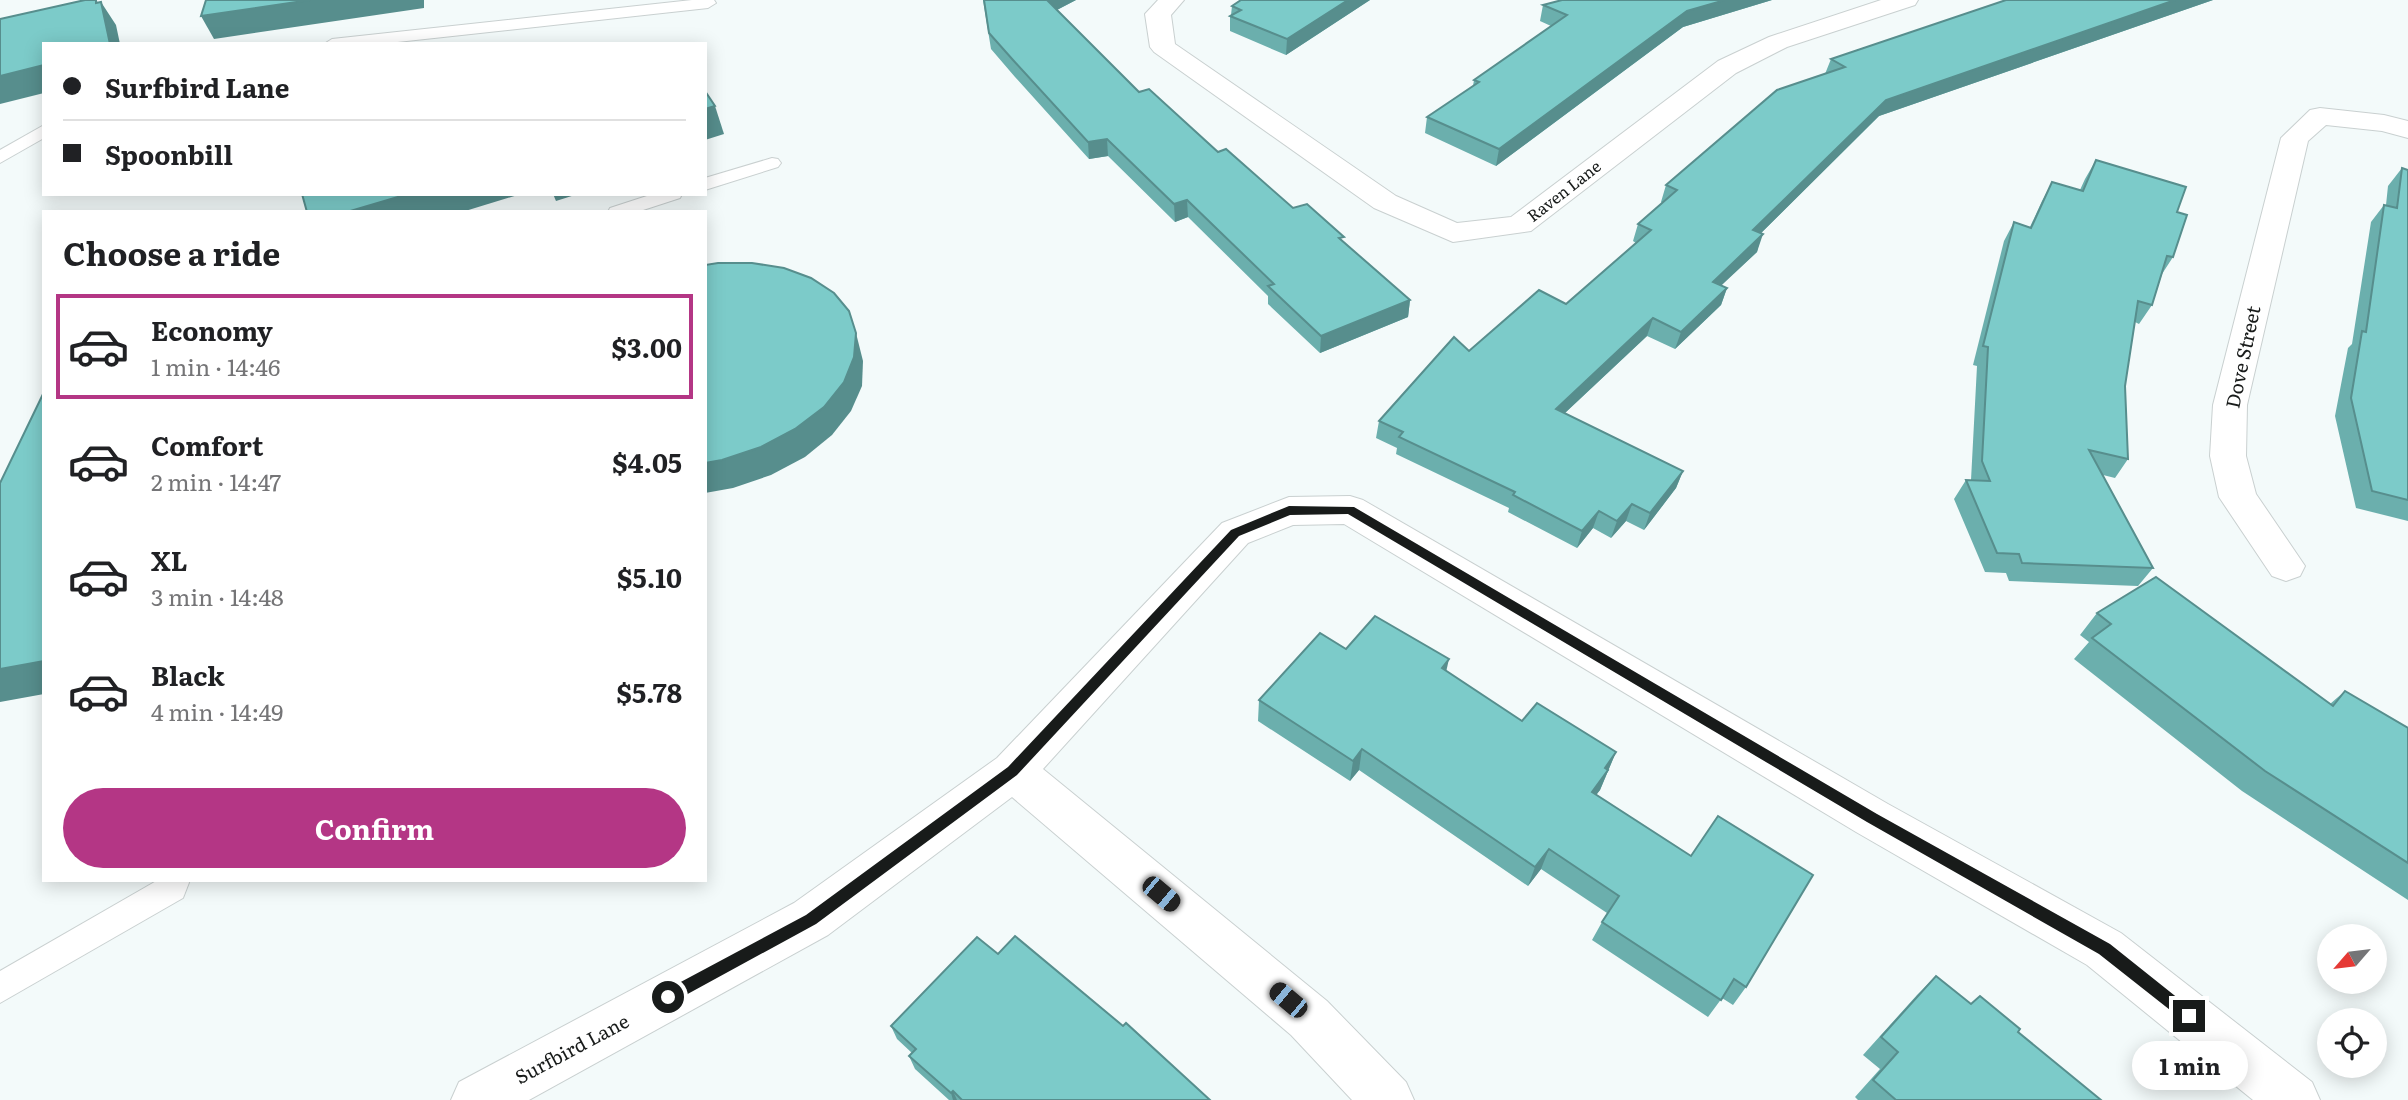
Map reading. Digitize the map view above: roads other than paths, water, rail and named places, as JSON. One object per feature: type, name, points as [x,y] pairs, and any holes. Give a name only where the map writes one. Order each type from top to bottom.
[{"type":"street","name":"Raven Lane","points":[[1172,0],[1158,14],[1163,47],[1385,202],[1453,233],[1520,225],[1727,67],[1778,42],[1906,0]]},
{"type":"street","name":"Dove Street","points":[[2286,566],[2238,497],[2228,456],[2230,405],[2295,138],[2320,116],[2384,123],[2408,130]]},
{"type":"street","name":"Surfbird Lane","points":[[477,1100],[811,919],[1013,771],[1235,533],[1289,510],[1350,510],[1872,818],[2105,949],[2294,1100]]},
{"type":"street","points":[[1013,771],[1309,1018],[1388,1100]]},
{"type":"lane","points":[[350,42],[708,3]]},
{"type":"lane","points":[[0,158],[42,131]]},
{"type":"lane","points":[[707,183],[772,163]]},
{"type":"lane","points":[[623,210],[667,196]]},
{"type":"lane","points":[[0,988],[172,888],[174,882]]}]
